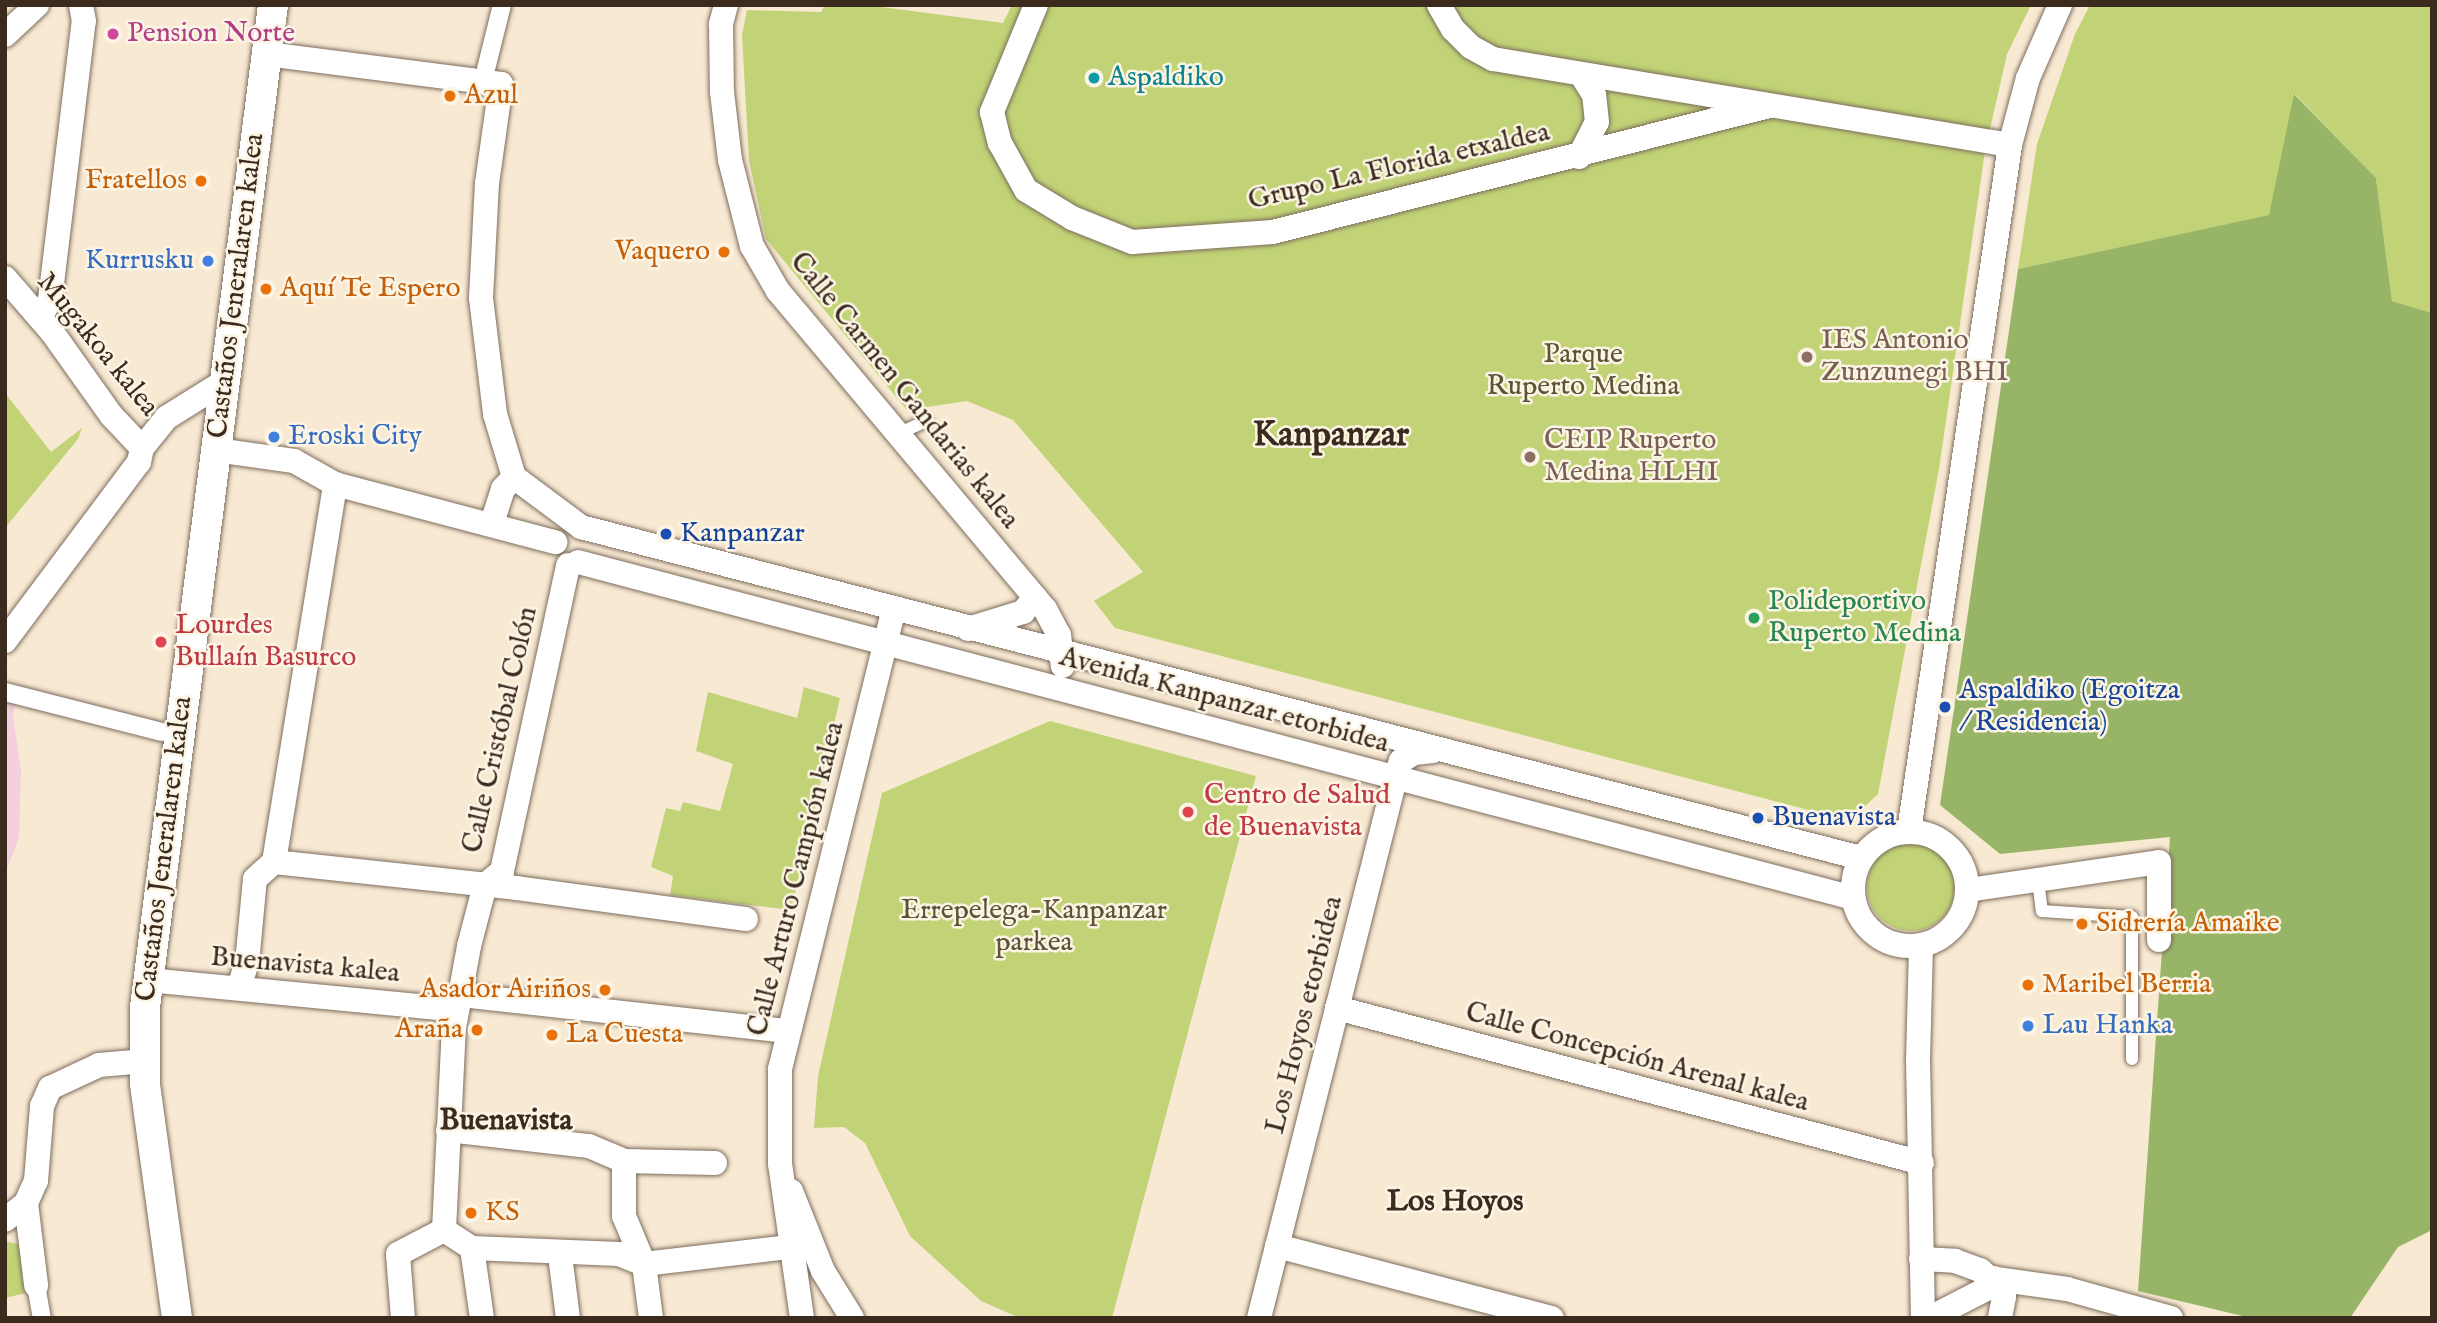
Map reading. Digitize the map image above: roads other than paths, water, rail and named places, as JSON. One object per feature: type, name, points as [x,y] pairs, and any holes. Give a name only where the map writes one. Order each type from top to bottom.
[{"type":"street","points":[[5,35],[37,5]]},
{"type":"street","points":[[40,318],[50,300],[84,21],[81,5]]},
{"type":"street","name":"Castaños Jeneralaren kalea","points":[[177,1318],[145,1061],[148,980],[273,5]]},
{"type":"street","points":[[502,5],[493,77],[481,298],[495,414],[514,477],[577,545]]},
{"type":"street","name":"Calle Carmen Gandarias kalea","points":[[726,5],[721,24],[722,78],[730,160],[752,246],[778,291],[1035,597],[1059,635],[1061,653]]},
{"type":"street","name":"Grupo La Florida etxaldea","points":[[1036,5],[992,113],[1000,143],[1026,190],[1072,218],[1132,242],[1273,232],[1579,157],[1769,106]]},
{"type":"street","name":"Grupo La Florida etxaldea","points":[[1439,5],[1471,47],[1493,60],[2010,145]]},
{"type":"street","points":[[1909,831],[2010,145],[2028,78],[2060,5]]},
{"type":"street","points":[[267,54],[493,77]]},
{"type":"street","name":"Grupo La Florida etxaldea","points":[[1579,157],[1597,122],[1594,95],[1582,76]]},
{"type":"street","name":"Mugakoa kalea","points":[[5,278],[40,318],[111,415],[142,448]]},
{"type":"street","points":[[5,641],[139,462],[142,448],[166,418],[225,382]]},
{"type":"street","points":[[216,450],[294,461],[335,484],[492,523],[555,542],[565,533],[577,545]]},
{"type":"street","points":[[492,523],[503,489],[514,477]]},
{"type":"street","points":[[239,987],[247,963],[255,879],[274,862],[335,484]]},
{"type":"street","name":"Avenida Kanpanzar etorbidea","points":[[577,545],[615,539],[1434,751],[1861,858]]},
{"type":"street","name":"Avenida Kanpanzar etorbidea","points":[[577,545],[886,646],[1035,681],[1395,779],[1853,898]]},
{"type":"street","name":"Calle Cristóbal Colón","points":[[482,893],[502,871],[577,545]]},
{"type":"street","points":[[966,629],[1023,612],[1035,597]]},
{"type":"street","name":"Calle Arturo Campión kalea","points":[[802,1318],[788,1247],[780,1164],[780,1069],[893,611]]},
{"type":"street","points":[[1035,681],[1062,681],[1061,653]]},
{"type":"street","points":[[5,692],[162,732]]},
{"type":"street","name":"Los Hoyos etorbidea","points":[[1259,1318],[1395,779],[1401,761],[1414,752],[1434,751]]},
{"type":"street","points":[[1909,831],[1927,834],[1950,848],[1965,872],[1968,890],[1966,906],[1949,932],[1921,946],[1903,946],[1870,930],[1853,898],[1861,858],[1891,834],[1909,831]]},
{"type":"street","points":[[274,862],[482,893],[746,919]]},
{"type":"street","points":[[1968,890],[2159,862],[2159,940]]},
{"type":"street","points":[[443,1230],[458,1003],[482,893]]},
{"type":"street","points":[[1921,946],[1918,1059],[1923,1318]]},
{"type":"street","name":"Buenavista kalea","points":[[148,980],[788,1031]]},
{"type":"street","name":"Calle Concepción Arenal kalea","points":[[1337,1008],[1903,1162],[1922,1163]]},
{"type":"street","points":[[5,1220],[26,1203],[36,1181],[42,1106],[50,1088],[99,1065],[145,1061]]},
{"type":"street","points":[[448,1129],[589,1146],[624,1161],[715,1164]]},
{"type":"street","points":[[624,1161],[625,1216],[644,1264],[651,1318]]},
{"type":"street","name":"Calle Arturo Campión kalea","points":[[780,1164],[823,1271],[849,1318]]},
{"type":"street","points":[[26,1203],[42,1318]]},
{"type":"street","points":[[443,1230],[472,1248],[560,1255],[618,1254],[644,1264],[788,1247]]},
{"type":"street","points":[[404,1318],[398,1254],[443,1230]]},
{"type":"street","points":[[1277,1246],[1552,1318]]},
{"type":"street","points":[[472,1248],[482,1318]]},
{"type":"street","points":[[560,1255],[569,1318]]},
{"type":"street","points":[[1921,1259],[1955,1261],[1991,1278],[2067,1289],[2171,1318]]},
{"type":"street","points":[[1930,1318],[1981,1294],[1990,1287],[1991,1278]]},
{"type":"street","points":[[1991,1278],[2004,1297],[2000,1318]]},
{"type":"street","points":[[831,1318],[849,1318]]},
{"type":"lane","points":[[898,434],[926,421]]},
{"type":"lane","points":[[2038,880],[2042,911],[2132,917],[2132,1059]]},
{"type":"place","name":"Pension Norte","points":[[113,34]]},
{"type":"place","name":"Aspaldiko","points":[[1094,78]]},
{"type":"place","name":"Azul","points":[[450,96]]},
{"type":"place","name":"Fratellos","points":[[201,181]]},
{"type":"place","name":"Vaquero","points":[[724,252]]},
{"type":"place","name":"Kurrusku","points":[[208,261]]},
{"type":"place","name":"Aquí Te Espero","points":[[266,289]]},
{"type":"place","name":"IES Antonio Zunzunegi BHI","points":[[1807,357]]},
{"type":"place","name":"Eroski City","points":[[274,437]]},
{"type":"place","name":"CEIP Ruperto Medina HLHI","points":[[1530,457]]},
{"type":"place","name":"Kanpanzar","points":[[666,534]]},
{"type":"place","name":"Polideportivo Ruperto Medina","points":[[1754,618]]},
{"type":"place","name":"Lourdes Bullaín Basurco","points":[[161,642]]},
{"type":"place","name":"Aspaldiko (Egoitza / Residencia)","points":[[1945,707]]},
{"type":"place","name":"Centro de Salud de Buenavista","points":[[1188,812]]},
{"type":"place","name":"Buenavista","points":[[1758,818]]},
{"type":"place","name":"Sidrería Amaike","points":[[2082,924]]},
{"type":"place","name":"Maribel Berria","points":[[2028,985]]},
{"type":"place","name":"Asador Airiños","points":[[605,990]]},
{"type":"place","name":"Lau Hanka","points":[[2028,1026]]},
{"type":"place","name":"Araña","points":[[477,1030]]},
{"type":"place","name":"La Cuesta","points":[[552,1035]]},
{"type":"place","name":"KS","points":[[471,1213]]},
{"type":"district","name":"Kanpanzar","points":[[1331,436]]},
{"type":"district","name":"Buenavista","points":[[506,1121]]},
{"type":"district","name":"Los Hoyos","points":[[1455,1202]]},
{"type":"park label","name":"Parque Ruperto Medina","points":[[1583,371]]},
{"type":"park label","name":"Errepelega-Kanpanzar parkea","points":[[1034,927]]}]
